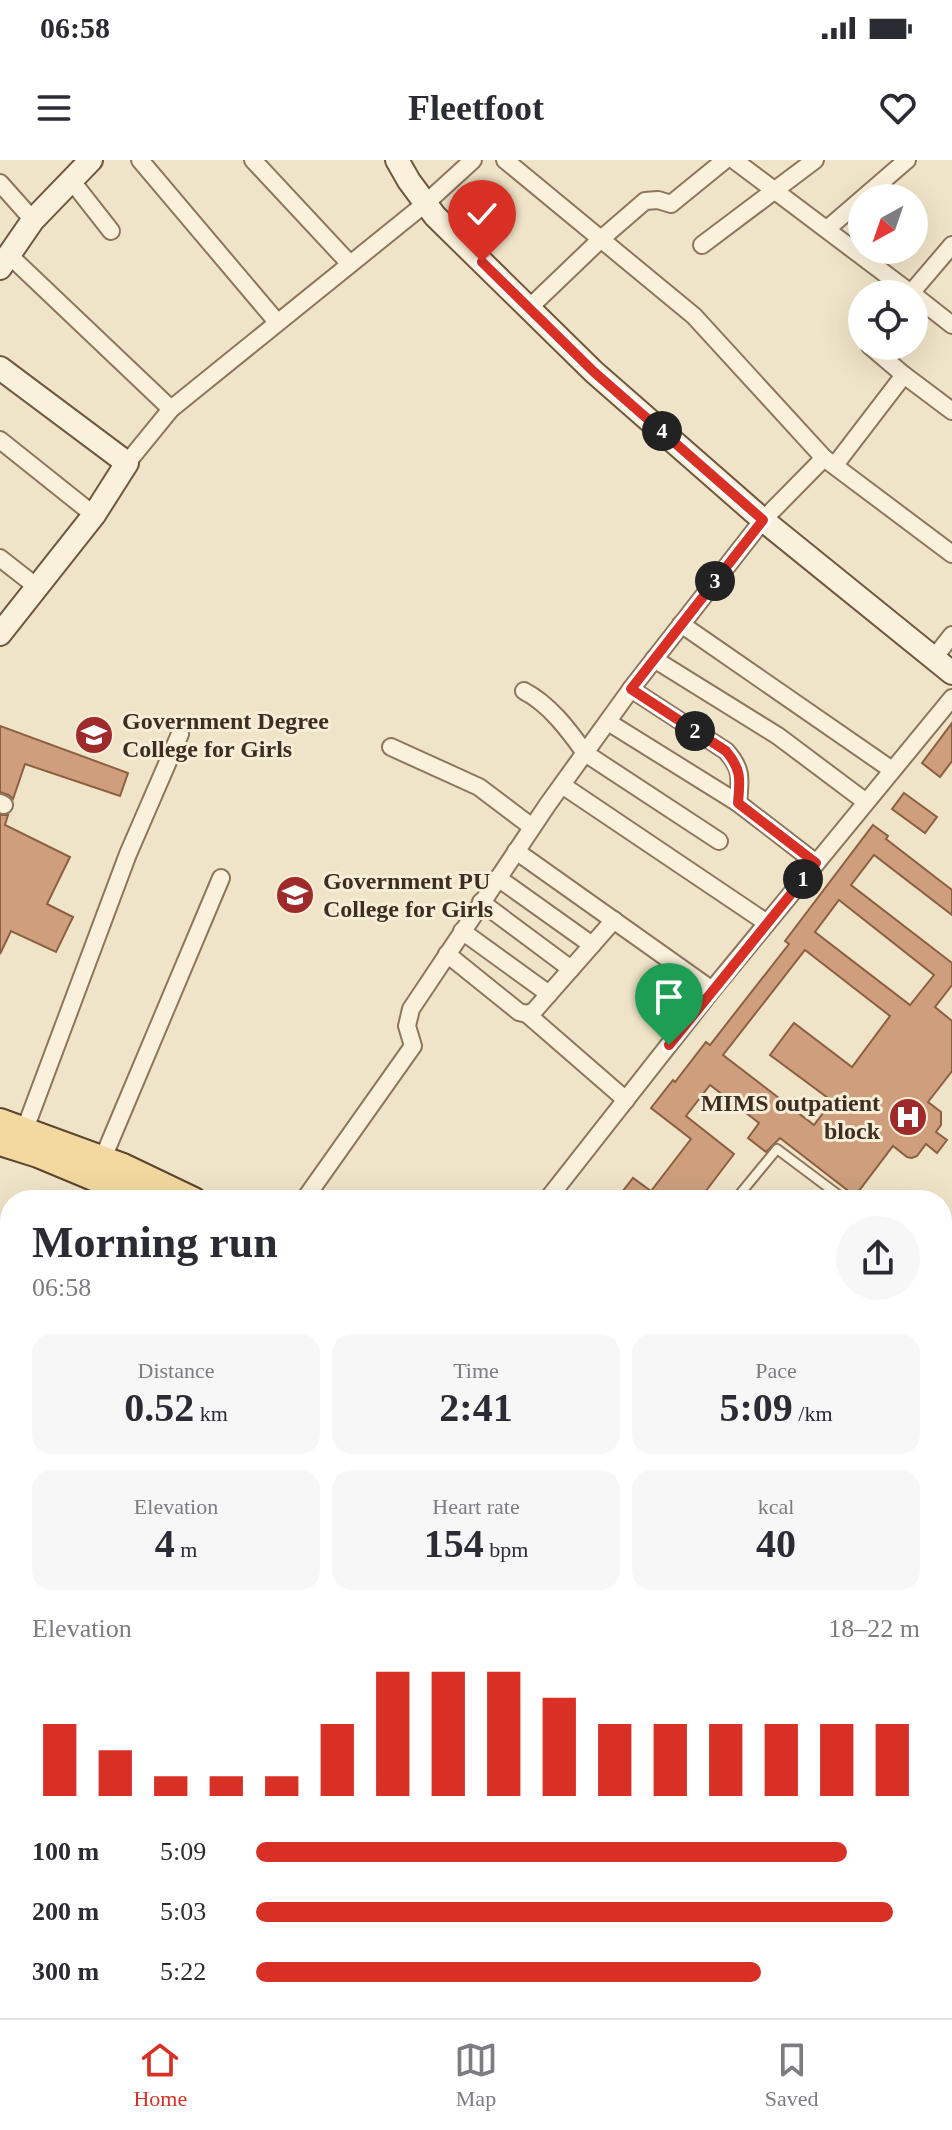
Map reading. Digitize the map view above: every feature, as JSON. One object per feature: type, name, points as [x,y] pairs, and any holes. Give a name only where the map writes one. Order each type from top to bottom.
[{"type":"main road","points":[[0,1121],[103,1158],[176,1190]]},
{"type":"main road","points":[[0,1143],[38,1155],[122,1190]]},
{"type":"street","points":[[140,160],[277,322]]},
{"type":"street","points":[[253,160],[350,264]]},
{"type":"street","points":[[397,160],[435,216],[594,372],[763,520],[952,673]]},
{"type":"street","points":[[0,634],[94,515],[127,463],[171,409],[426,203],[473,160]]},
{"type":"street","points":[[505,160],[694,316],[830,462],[952,554]]},
{"type":"street","points":[[529,308],[645,201],[658,200],[671,204],[725,160]]},
{"type":"street","points":[[734,160],[894,280]]},
{"type":"street","points":[[702,245],[815,160]]},
{"type":"street","points":[[827,229],[907,160]]},
{"type":"street","points":[[111,231],[82,166],[33,220],[4,262],[171,409]]},
{"type":"street","points":[[0,183],[33,220]]},
{"type":"street","points":[[924,280],[952,245]]},
{"type":"street","points":[[928,306],[952,325]]},
{"type":"street","points":[[886,360],[952,411]]},
{"type":"street","points":[[1,372],[127,463]]},
{"type":"street","points":[[311,1190],[413,1046],[407,1026],[411,1009],[532,827],[631,689],[763,520],[830,462],[904,375]]},
{"type":"street","points":[[0,440],[94,515]]},
{"type":"street","points":[[0,558],[37,587]]},
{"type":"street","points":[[681,624],[892,770]]},
{"type":"street","points":[[934,658],[952,635]]},
{"type":"street","points":[[654,659],[778,736],[866,802]]},
{"type":"street","points":[[631,689],[726,751],[735,761],[740,774],[738,803]]},
{"type":"street","points":[[524,691],[537,698],[569,731],[585,753],[719,841]]},
{"type":"street","points":[[555,1190],[712,990],[952,698]]},
{"type":"street","points":[[608,722],[738,803],[816,863]]},
{"type":"street","points":[[25,1129],[128,854],[180,734]]},
{"type":"street","points":[[391,747],[479,787],[532,827]]},
{"type":"street","points":[[562,785],[767,923]]},
{"type":"street","points":[[516,851],[712,990]]},
{"type":"street","points":[[103,1158],[221,878]]},
{"type":"street","points":[[498,878],[592,945]]},
{"type":"street","points":[[481,902],[571,969]]},
{"type":"street","points":[[527,1014],[534,1011],[614,920]]},
{"type":"street","points":[[462,931],[549,994]]},
{"type":"street","points":[[447,954],[519,1012],[527,1014],[626,1100]]},
{"type":"lane","points":[[743,1190],[777,1149],[832,1190]]},
{"type":"building","points":[[952,723],[952,761],[940,777],[922,763]]},
{"type":"building","points":[[0,726],[128,773],[120,796],[25,764],[13,799],[0,792]]},
{"type":"building","points":[[904,793],[937,817],[925,833],[892,809]]},
{"type":"building","points":[[0,815],[8,815],[5,825],[70,857],[47,904],[73,917],[56,952],[11,931],[0,954]]},
{"type":"building","points":[[873,825],[888,836],[886,839],[952,890],[952,915],[874,855],[851,885],[952,963],[952,985],[935,1007],[952,1021],[952,1071],[928,1102],[941,1112],[941,1125],[936,1132],[947,1140],[937,1153],[926,1144],[912,1158],[893,1146],[860,1190],[847,1190],[780,1138],[766,1152],[748,1138],[759,1123],[710,1085],[686,1116],[734,1154],[707,1190],[652,1190],[691,1139],[651,1108],[706,1042],[710,1045],[789,944],[785,941]],"holes":[[[839,900],[934,975],[910,1005],[815,932]],[[805,950],[890,1016],[852,1067],[794,1023],[770,1055],[832,1101],[814,1125],[723,1055]]]},
{"type":"building","points":[[633,1178],[650,1190],[624,1190]]},
{"type":"place","name":"Government Degree College for Girls","points":[[94,735]]},
{"type":"place","name":"Government PU College for Girls","points":[[295,895]]},
{"type":"place","name":"MIMS outpatient block","points":[[908,1117]]},
{"type":"route","points":[[482,262],[594,372],[763,520],[631,689],[726,751],[735,761],[740,774],[738,803],[816,863],[669,1045]]}]
